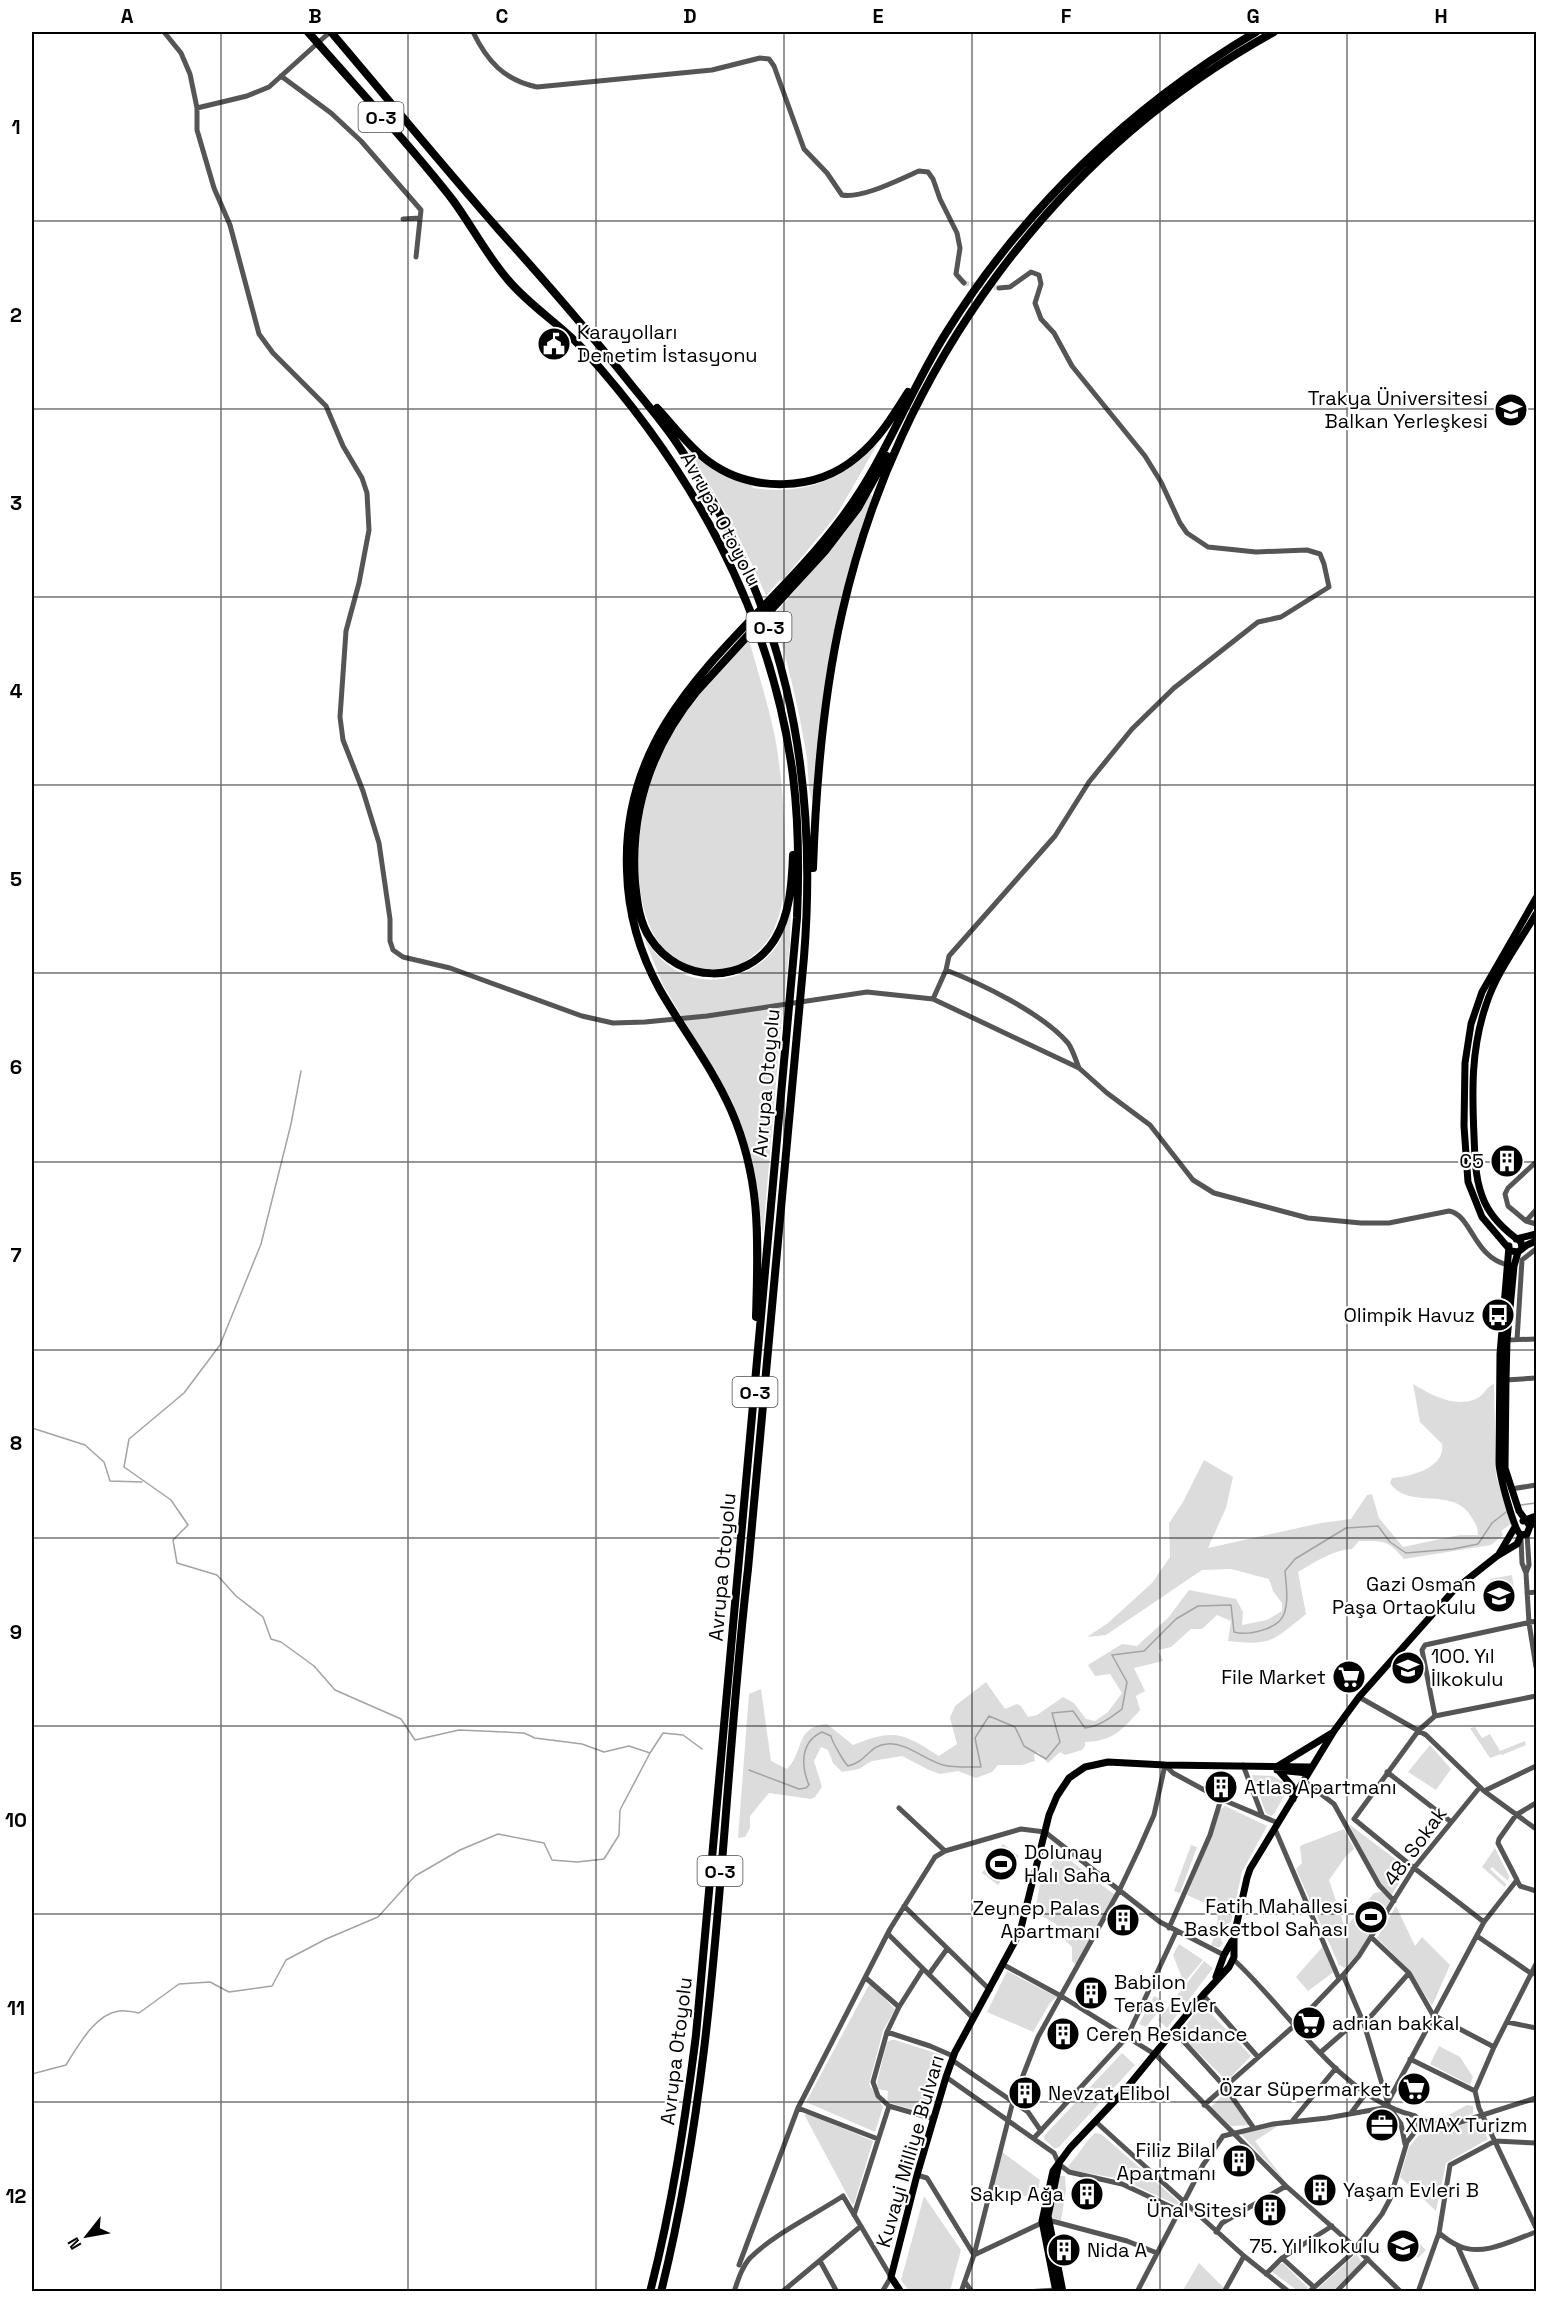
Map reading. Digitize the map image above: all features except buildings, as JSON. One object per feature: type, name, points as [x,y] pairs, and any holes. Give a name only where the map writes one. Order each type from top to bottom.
[{"type":"highway","name":"Avrupa Otoyolu","points":[[308,32],[447,193],[507,279],[583,349],[644,422],[675,465],[724,552],[750,610],[771,672],[788,750],[797,823],[797,918],[758,1360],[696,2035],[681,2148],[664,2237],[650,2292]]},
{"type":"highway","name":"Avrupa Otoyolu","points":[[331,32],[616,365],[675,440],[713,502],[738,551],[774,641],[790,701],[804,781],[808,864],[806,928],[709,2001],[692,2141],[661,2292]]},
{"type":"highway","points":[[779,596],[858,495],[944,336],[981,280],[1010,242],[1081,165],[1168,91],[1219,54],[1256,32]]},
{"type":"highway","points":[[758,1360],[756,1330],[759,1237],[756,1202],[748,1162],[733,1115],[717,1082],[661,992],[648,964],[634,921],[627,878],[629,822],[636,789],[648,755],[682,697],[825,551],[858,508],[943,355],[997,274],[1023,240],[1111,148],[1185,89],[1274,32]]},
{"type":"highway","points":[[616,365],[690,446],[708,461],[734,475],[754,482],[794,483],[827,476],[846,465],[867,448],[892,417],[927,357],[944,336]]},
{"type":"highway","points":[[806,928],[813,877],[821,749],[831,667],[840,620],[878,491],[912,413]]},
{"type":"highway","points":[[726,653],[686,705],[660,746],[645,785],[637,822],[635,876],[643,924],[657,948],[680,966],[702,974],[719,974],[737,970],[757,959],[778,932],[788,904],[792,877],[792,809],[788,750]]},
{"type":"main road","points":[[1536,898],[1482,992],[1471,1024],[1465,1063],[1464,1126],[1468,1182],[1482,1217],[1513,1252],[1536,1241]]},
{"type":"main road","points":[[1526,1529],[1510,1489],[1505,1468],[1504,1340],[1514,1266],[1521,1242],[1515,1239],[1488,1210],[1478,1184],[1472,1081],[1476,1042],[1486,1003],[1499,976],[1536,914]]},
{"type":"main road","points":[[1516,1526],[1499,1477],[1509,1247],[1511,1241],[1515,1239],[1536,1234]]},
{"type":"main road","points":[[1061,2291],[1044,2207],[1053,2171],[1070,2148],[1156,2055],[1214,1982],[1229,1957],[1247,1878],[1334,1731],[1359,1697],[1449,1596],[1497,1556],[1517,1544],[1536,1516]]},
{"type":"main road","points":[[1526,1529],[1536,1521]]},
{"type":"main road","points":[[1497,1556],[1519,1522],[1526,1529]]},
{"type":"main road","points":[[1293,1799],[1292,1786],[1275,1768],[1334,1731]]},
{"type":"main road","name":"Kuvayi Milliye Bulvarı","points":[[891,2277],[917,2175],[946,2077],[973,2018],[1020,1932],[1057,1796],[1075,1772],[1094,1764],[1108,1762],[1243,1765],[1310,1770]]},
{"type":"main road","points":[[891,2277],[901,2292]]},
{"type":"street","points":[[164,32],[186,63],[200,140],[214,188],[230,225],[259,334],[273,353],[326,406],[343,446],[362,478],[367,493],[369,530],[359,583],[346,631],[340,717],[343,740],[363,791],[379,843],[390,919],[391,946],[403,957],[478,977],[582,1016],[613,1023],[707,1016],[814,998],[872,992],[933,999],[1079,1068],[1107,1093],[1150,1125],[1192,1180],[1214,1193],[1308,1218],[1361,1223],[1389,1223],[1449,1211],[1454,1212],[1484,1252],[1496,1262],[1508,1265]]},
{"type":"street","points":[[196,108],[255,94],[276,82],[296,61],[331,32]]},
{"type":"street","points":[[473,32],[487,57],[498,69],[517,81],[537,87],[723,69],[760,58],[769,58],[804,149],[827,172],[842,195],[848,196],[873,190],[919,171],[931,175],[960,241],[956,274],[964,283]]},
{"type":"street","points":[[281,76],[331,113],[362,141],[421,210],[416,257]]},
{"type":"street","points":[[403,219],[420,218]]},
{"type":"street","points":[[933,999],[946,970],[949,956],[1055,836],[1089,782],[1132,729],[1174,688],[1258,622],[1281,617],[1329,587],[1320,554],[1314,551],[1298,549],[1237,551],[1208,547],[1192,538],[1180,523],[1161,482],[1145,456],[1072,366],[1054,333],[1041,319],[1035,303],[1041,284],[1040,275],[1031,272],[1010,287],[999,288]]},
{"type":"street","points":[[946,970],[978,983],[1048,1026],[1069,1044],[1079,1068]]},
{"type":"street","points":[[1536,1162],[1508,1188],[1505,1194],[1508,1206],[1526,1221],[1536,1224]]},
{"type":"street","points":[[1526,1221],[1536,1210]]},
{"type":"street","points":[[1517,1340],[1522,1260],[1536,1249]]},
{"type":"street","points":[[1504,1340],[1536,1339]]},
{"type":"street","points":[[1506,1380],[1536,1378]]},
{"type":"street","points":[[1510,1489],[1536,1485]]},
{"type":"street","points":[[1526,1529],[1529,1565],[1526,1573],[1529,1623],[1536,1667]]},
{"type":"street","points":[[1527,1593],[1536,1592]]},
{"type":"street","points":[[1435,1716],[1422,1650],[1425,1645],[1536,1621]]},
{"type":"street","points":[[1484,1922],[1354,1819],[1419,1730],[1435,1716],[1536,1696]]},
{"type":"street","points":[[1359,1697],[1419,1730],[1482,1789],[1536,1829]]},
{"type":"street","points":[[1165,1765],[1173,1773],[1221,1799],[1262,1815],[1277,1826],[1341,1977],[1364,2024],[1389,2103],[1402,2127],[1410,2133],[1451,2125],[1536,2098]]},
{"type":"street","points":[[961,2292],[974,2255],[1013,2101],[1038,2037],[1119,1891],[1154,1815],[1165,1765]]},
{"type":"street","points":[[1243,1765],[1262,1815]]},
{"type":"street","points":[[1482,1789],[1536,1766]]},
{"type":"street","points":[[1387,1772],[1450,1821]]},
{"type":"street","points":[[1304,1782],[1334,1804],[1379,1885],[1394,1900]]},
{"type":"street","name":"48. Sokak","points":[[1204,2105],[1295,2025],[1341,1977],[1371,1937],[1414,1868],[1450,1821],[1482,1789]]},
{"type":"street","points":[[1169,1928],[1212,1828],[1221,1799]]},
{"type":"street","points":[[1536,1803],[1516,1815],[1498,1843],[1520,1886],[1536,1891]]},
{"type":"street","points":[[899,1808],[945,1851]]},
{"type":"street","points":[[739,2265],[798,2108],[888,1934],[935,1857],[945,1851],[1021,1829],[1046,1832],[1169,1928],[1229,1957],[1258,1982],[1336,2068],[1366,2093],[1389,2103],[1408,2115]]},
{"type":"street","points":[[1137,2292],[1217,2142],[1223,2136],[1253,2127],[1352,2114],[1389,2103],[1476,1936],[1516,1880]]},
{"type":"street","points":[[904,1906],[990,1989]]},
{"type":"street","points":[[1034,2138],[1127,2037],[1176,1932]]},
{"type":"street","points":[[888,1934],[973,2018]]},
{"type":"street","points":[[1476,1936],[1532,1974]]},
{"type":"street","points":[[1371,1937],[1409,1973],[1433,2015],[1494,2047]]},
{"type":"street","points":[[929,1974],[947,1949]]},
{"type":"street","points":[[1439,2234],[1458,2246],[1474,2250],[1484,2249],[1536,2230],[1476,2102],[1475,2091],[1494,2047],[1536,1964]]},
{"type":"street","points":[[1004,1965],[1061,1996],[1156,2055],[1286,2186],[1368,2259],[1401,2292]]},
{"type":"street","points":[[924,1969],[899,2007],[887,2032],[873,2084],[878,2096],[889,2106],[934,2119]]},
{"type":"street","points":[[1364,2024],[1409,1973]]},
{"type":"street","points":[[866,1978],[899,2007]]},
{"type":"street","points":[[1203,1995],[1258,2057]]},
{"type":"street","points":[[1321,2052],[1361,2017]]},
{"type":"street","points":[[1507,2022],[1536,2028]]},
{"type":"street","points":[[887,2032],[930,2046],[953,2058],[1028,2112],[1041,2131]]},
{"type":"street","points":[[1175,2032],[1225,2087],[1253,2127]]},
{"type":"street","points":[[1410,2059],[1475,2091]]},
{"type":"street","points":[[1293,2121],[1336,2068]]},
{"type":"street","points":[[946,2077],[1054,2153],[1063,2170],[1122,2184],[1180,2211]]},
{"type":"street","points":[[1352,2114],[1366,2093]]},
{"type":"street","points":[[854,2215],[889,2106]]},
{"type":"street","points":[[798,2108],[878,2139]]},
{"type":"street","points":[[1405,2148],[1402,2127],[1403,2118],[1408,2115],[1451,2125]]},
{"type":"street","points":[[1282,2258],[1312,2289],[1356,2248],[1387,2205],[1405,2148],[1419,2127],[1418,2119]]},
{"type":"street","points":[[1095,2121],[1216,2232],[1289,2292]]},
{"type":"street","points":[[1418,2292],[1439,2234],[1450,2165],[1495,2141],[1536,2143]]},
{"type":"street","points":[[917,2175],[927,2178],[974,2255]]},
{"type":"street","points":[[1216,2232],[1222,2223],[1286,2186]]},
{"type":"street","points":[[734,2292],[749,2260],[775,2239],[843,2196],[891,2277]]},
{"type":"street","points":[[974,2255],[1045,2220],[1127,2241],[1157,2253]]},
{"type":"street","points":[[782,2292],[861,2226]]},
{"type":"street","points":[[1266,2274],[1282,2258],[1332,2226]]},
{"type":"street","points":[[1458,2246],[1478,2292]]},
{"type":"street","points":[[1224,2292],[1244,2256]]},
{"type":"street","points":[[1336,2292],[1368,2259]]},
{"type":"street","points":[[820,2261],[837,2292]]},
{"type":"street","name":"Kuvayi Milliye Bulvarı","points":[[882,2292],[891,2277]]},
{"type":"street","points":[[965,2282],[972,2292]]},
{"type":"street","points":[[1026,2292],[1061,2291]]},
{"type":"shaded area","points":[[878,443],[836,516],[782,581],[780,580],[766,596],[749,557],[686,447],[751,484],[753,488],[789,490],[806,487],[837,476],[865,456]]},
{"type":"shaded area","points":[[870,495],[872,498],[848,573],[832,648],[813,803],[796,700],[773,616],[843,535]]},
{"type":"shaded area","points":[[749,640],[769,712],[779,762],[785,840],[783,897],[774,929],[763,946],[748,959],[731,967],[713,970],[695,968],[679,960],[664,948],[652,931],[644,910],[639,860],[644,807],[658,758],[676,724]]},
{"type":"shaded area","points":[[791,902],[790,943],[763,1234],[757,1189],[732,1101],[663,985],[643,935],[660,958],[676,971],[711,980],[725,978],[751,969],[773,951],[781,939]]},
{"type":"shaded area","points":[[1413,1384],[1435,1396],[1460,1402],[1476,1399],[1494,1384],[1496,1476],[1512,1523],[1501,1531],[1503,1535],[1491,1545],[1404,1559],[1394,1548],[1385,1543],[1359,1541],[1352,1549],[1324,1557],[1298,1572],[1306,1614],[1278,1636],[1271,1640],[1254,1643],[1228,1641],[1231,1621],[1217,1615],[1202,1629],[1191,1629],[1171,1647],[1158,1650],[1163,1661],[1134,1668],[1145,1691],[1136,1696],[1140,1710],[1122,1729],[1110,1737],[1085,1742],[1082,1750],[1065,1755],[1060,1752],[1048,1763],[1038,1752],[1034,1755],[1035,1761],[1022,1765],[998,1765],[992,1772],[976,1778],[958,1771],[940,1774],[902,1756],[872,1761],[859,1769],[842,1772],[833,1763],[828,1750],[821,1747],[814,1761],[822,1787],[815,1797],[811,1799],[769,1793],[750,1816],[750,1828],[745,1837],[738,1838],[749,1694],[761,1689],[771,1761],[787,1769],[809,1730],[827,1724],[853,1745],[879,1736],[898,1736],[916,1742],[939,1756],[957,1744],[950,1718],[955,1706],[986,1682],[1005,1709],[1017,1704],[1028,1717],[1037,1715],[1063,1697],[1074,1703],[1086,1719],[1095,1721],[1108,1712],[1122,1693],[1110,1674],[1095,1676],[1088,1665],[1122,1644],[1137,1646],[1168,1618],[1189,1590],[1236,1599],[1243,1612],[1242,1625],[1267,1620],[1282,1611],[1282,1603],[1273,1591],[1269,1579],[1231,1569],[1202,1570],[1106,1635],[1087,1637],[1108,1623],[1152,1583],[1170,1557],[1169,1523],[1183,1502],[1204,1460],[1233,1477],[1226,1508],[1208,1548],[1321,1523],[1351,1519],[1367,1495],[1372,1494],[1379,1518],[1403,1547],[1460,1535],[1478,1535],[1476,1524],[1464,1508],[1444,1500],[1408,1496],[1398,1491],[1390,1483],[1392,1478],[1408,1476],[1425,1470],[1438,1459],[1442,1452],[1442,1444],[1420,1422]]},
{"type":"shaded area","points":[[1512,1575],[1514,1589],[1493,1592],[1490,1579]]},
{"type":"shaded area","points":[[1475,1727],[1482,1738],[1490,1734],[1500,1751],[1525,1741],[1526,1745],[1490,1758],[1470,1728]]},
{"type":"shaded area","points":[[1430,1745],[1451,1769],[1436,1790],[1408,1772]]},
{"type":"shaded area","points":[[1252,1775],[1273,1776],[1283,1782],[1285,1794],[1271,1816],[1266,1813]]},
{"type":"shaded area","points":[[1225,1806],[1267,1826],[1242,1872],[1231,1922],[1225,1926],[1221,1941],[1223,1943],[1219,1948],[1211,1945],[1217,1929],[1218,1909],[1187,1895],[1220,1810]]},
{"type":"shaded area","points":[[1349,1824],[1407,1868],[1392,1895],[1375,1877]]},
{"type":"shaded area","points":[[1344,1829],[1354,1849],[1346,1856],[1329,1880],[1345,1928],[1374,1893],[1382,1892],[1391,1902],[1361,1950],[1345,1968],[1339,1965],[1296,1869],[1302,1863],[1300,1847],[1302,1845]]},
{"type":"shaded area","name":"Dolunay Halı Saha","points":[[1003,1844],[1019,1856],[998,1885],[982,1873]]},
{"type":"shaded area","points":[[1191,1845],[1197,1847],[1180,1893],[1174,1891]]},
{"type":"shaded area","points":[[1495,1848],[1509,1876],[1508,1881],[1492,1867],[1490,1869],[1506,1884],[1505,1887],[1482,1867]]},
{"type":"shaded area","points":[[1058,1851],[1115,1895],[1076,1965],[1072,1961],[1072,1947],[1058,1933],[1056,1924],[1035,1912],[1040,1884]]},
{"type":"shaded area","points":[[1396,1906],[1415,1946],[1422,1937],[1450,1965],[1432,2006],[1411,1972],[1377,1938]]},
{"type":"shaded area","points":[[1179,1944],[1203,1960],[1184,1983],[1173,1955]]},
{"type":"shaded area","points":[[1324,1945],[1335,1971],[1308,1991],[1296,1977]]},
{"type":"shaded area","points":[[1204,1961],[1213,1968],[1167,2028],[1158,2020]]},
{"type":"shaded area","points":[[1007,1971],[1057,1997],[1050,2003],[1033,2032],[987,2012]]},
{"type":"shaded area","points":[[871,1984],[895,2009],[883,2031],[869,2084],[883,2107],[875,2132],[806,2102]]},
{"type":"shaded area","points":[[1154,1996],[1166,2002],[1146,2027],[1139,2024]]},
{"type":"shaded area","points":[[1202,2004],[1251,2056],[1227,2081],[1179,2034]]},
{"type":"shaded area","points":[[891,2040],[942,2055],[925,2113],[887,2102],[888,2091],[878,2089],[877,2082],[887,2042]]},
{"type":"shaded area","points":[[1439,2046],[1460,2057],[1473,2077],[1470,2085],[1430,2064]]},
{"type":"shaded area","points":[[1122,2053],[1135,2065],[1058,2148],[1054,2148],[1044,2139],[1044,2136]]},
{"type":"shaded area","points":[[1226,2092],[1250,2125],[1231,2126],[1211,2107]]},
{"type":"shaded area","points":[[1467,2105],[1473,2106],[1473,2114],[1448,2122],[1445,2117]]},
{"type":"shaded area","points":[[806,2113],[873,2141],[854,2204],[805,2116]]},
{"type":"shaded area","points":[[1478,2120],[1488,2139],[1446,2163],[1436,2211],[1400,2177],[1409,2147],[1419,2135]]},
{"type":"shaded area","points":[[1279,2125],[1255,2141],[1285,2181],[1242,2135],[1242,2133]]},
{"type":"shaded area","points":[[1095,2133],[1101,2134],[1179,2202],[1177,2205],[1121,2179],[1069,2170],[1068,2166]]},
{"type":"shaded area","points":[[1002,2152],[1040,2180],[1036,2200],[994,2186]]},
{"type":"shaded area","points":[[1060,2176],[1065,2176],[1066,2190],[1061,2221],[1050,2217]]},
{"type":"shaded area","points":[[924,2196],[961,2250],[950,2291],[909,2291],[901,2280]]},
{"type":"shaded area","points":[[1411,2235],[1426,2250],[1418,2258],[1403,2243]]},
{"type":"shaded area","points":[[1355,2255],[1362,2262],[1333,2291],[1314,2292]]},
{"type":"shaded area","points":[[1199,2263],[1224,2288],[1222,2291],[1182,2292]]},
{"type":"shaded area","points":[[1283,2263],[1308,2288],[1298,2291],[1271,2271]]},
{"type":"waterway","points":[[301,1071],[291,1124],[261,1244],[220,1345],[184,1393],[129,1439],[124,1467],[171,1500],[188,1525],[173,1540],[177,1563],[217,1575],[236,1596],[263,1617],[271,1639],[281,1642],[314,1666],[335,1690],[401,1719],[415,1740],[459,1730],[524,1733],[535,1738],[582,1744],[604,1752],[629,1746],[650,1753]]},
{"type":"waterway","points":[[32,1428],[85,1445],[104,1462],[110,1481],[142,1482]]},
{"type":"waterway","points":[[1521,1505],[1536,1503]]},
{"type":"waterway","points":[[749,1770],[799,1789],[806,1788],[809,1785],[804,1755],[810,1742],[822,1732],[831,1736],[848,1766],[860,1761],[876,1747],[894,1744],[908,1748],[943,1765],[981,1767],[975,1738],[989,1716],[1015,1727],[1024,1746],[1046,1759],[1060,1742],[1052,1713],[1073,1711],[1085,1728],[1100,1723],[1122,1709],[1127,1682],[1112,1655],[1144,1651],[1176,1619],[1198,1606],[1231,1605],[1234,1632],[1247,1633],[1262,1630],[1276,1624],[1286,1609],[1285,1571],[1295,1559],[1346,1528],[1378,1526],[1390,1542],[1406,1553],[1453,1549],[1478,1544],[1492,1523],[1506,1512]]},
{"type":"waterway","points":[[32,2074],[66,2065],[88,2032],[110,2013],[119,2011],[139,2013],[179,1984],[210,1982],[229,1992],[272,1986],[286,1960],[326,1939],[378,1917],[415,1876],[460,1850],[498,1834],[544,1843],[552,1860],[577,1862],[604,1859],[619,1835],[620,1810],[663,1733],[683,1735],[702,1749]]},
{"type":"tunnel","points":[[964,283],[999,288]]},
{"type":"place","name":"Karayolları Denetim İstasyonu","points":[[554,344]]},
{"type":"place","name":"Trakya Üniversitesi Balkan Yerleşkesi","points":[[1511,410]]},
{"type":"place","name":"C5","points":[[1507,1161]]},
{"type":"place","name":"Olimpik Havuz","points":[[1498,1315]]},
{"type":"place","name":"Gazi Osman Paşa Ortaokulu","points":[[1499,1596]]},
{"type":"place","name":"100. Yıl İlkokulu","points":[[1408,1668]]},
{"type":"place","name":"File Market","points":[[1349,1677]]},
{"type":"place","name":"Atlas Apartmanı","points":[[1221,1787]]},
{"type":"place","name":"Dolunay Halı Saha","points":[[1001,1864]]},
{"type":"place","name":"Fatih Mahallesi Basketbol Sahası","points":[[1371,1917]]},
{"type":"place","name":"Zeynep Palas Apartmanı","points":[[1123,1920]]},
{"type":"place","name":"Babilon Teras Evler","points":[[1091,1993]]},
{"type":"place","name":"adrian bakkal","points":[[1309,2023]]},
{"type":"place","name":"Ceren Residance","points":[[1063,2034]]},
{"type":"place","name":"Özar Süpermarket","points":[[1414,2089]]},
{"type":"place","name":"Nevzat Elibol","points":[[1025,2093]]},
{"type":"place","name":"XMAX Turizm","points":[[1382,2125]]},
{"type":"place","name":"Filiz Bilal Apartmanı","points":[[1239,2161]]},
{"type":"place","name":"Yaşam Evleri B","points":[[1320,2190]]},
{"type":"place","name":"Sakıp Ağa","points":[[1087,2194]]},
{"type":"place","name":"Ünal Sitesi","points":[[1270,2210]]},
{"type":"place","name":"75. Yıl İlkokulu","points":[[1403,2246]]},
{"type":"place","name":"Nida A","points":[[1064,2250]]}]
